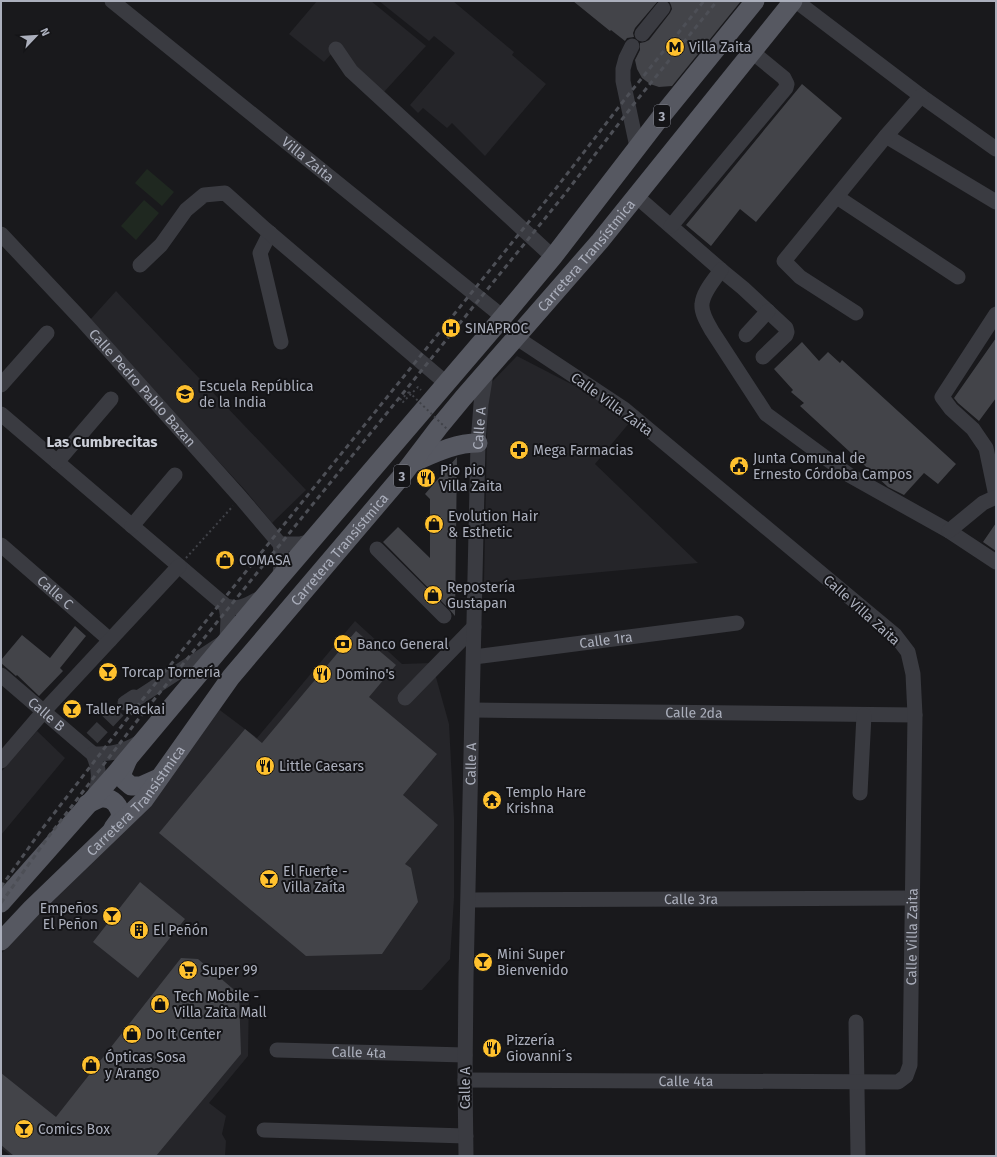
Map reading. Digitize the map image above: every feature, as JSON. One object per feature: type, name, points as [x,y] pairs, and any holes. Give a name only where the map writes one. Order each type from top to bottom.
[{"type":"main road","name":"Carretera Transístmica","points":[[1,903],[142,741],[503,317],[553,257],[637,147],[755,1]]},
{"type":"main road","name":"Carretera Transístmica","points":[[1,941],[32,908],[113,828],[144,800],[231,677],[413,462],[439,427],[600,241],[751,51],[793,1]]},
{"type":"main road","points":[[413,462],[445,448],[467,443],[478,443]]},
{"type":"main road","points":[[128,757],[122,773],[124,780],[130,786],[141,786],[159,778]]},
{"type":"main road","points":[[90,801],[108,798],[114,801],[119,809],[121,817],[113,828]]},
{"type":"street","name":"Villa Zaita","points":[[112,1],[503,317]]},
{"type":"street","points":[[796,1],[921,96],[996,149]]},
{"type":"street","points":[[642,34],[663,8]]},
{"type":"street","points":[[632,46],[626,58],[623,69],[623,81],[637,147]]},
{"type":"street","points":[[336,49],[351,71],[553,257]]},
{"type":"street","points":[[672,226],[786,88],[786,81],[784,78],[751,51]]},
{"type":"street","points":[[856,312],[800,278],[784,262],[886,136],[921,96]]},
{"type":"street","points":[[886,136],[996,202]]},
{"type":"street","points":[[140,265],[161,245],[186,210],[204,195],[225,193],[446,383]]},
{"type":"street","points":[[636,196],[743,288],[786,328],[787,334],[762,357]]},
{"type":"street","points":[[837,197],[958,277]]},
{"type":"street","points":[[270,233],[260,253],[281,342]]},
{"type":"street","name":"Calle Pedro Pablo Bazan","points":[[1,234],[81,319],[241,498],[280,544]]},
{"type":"street","points":[[721,270],[706,294],[702,304],[705,317],[712,331],[766,414],[849,475],[948,531],[996,562]]},
{"type":"street","points":[[746,335],[768,311]]},
{"type":"street","points":[[948,531],[983,503],[996,497],[986,448],[973,429],[951,409],[942,397],[996,314]]},
{"type":"street","points":[[1,385],[47,333]]},
{"type":"street","name":"Calle Villa Zaita","points":[[517,338],[624,409],[895,635],[908,652],[913,674],[915,715],[910,1065],[906,1076]]},
{"type":"street","name":"Calle A","points":[[466,1156],[465,1080],[478,443],[481,404],[486,373]]},
{"type":"street","points":[[57,462],[111,399]]},
{"type":"street","points":[[1,414],[226,606],[241,608],[264,596]]},
{"type":"street","points":[[132,526],[175,475]]},
{"type":"street","points":[[277,581],[282,566],[280,544],[300,544],[312,540]]},
{"type":"street","name":"Calle C","points":[[1,545],[110,640]]},
{"type":"street","points":[[377,549],[444,616]]},
{"type":"street","points":[[1,761],[44,711],[179,566]]},
{"type":"street","points":[[125,703],[134,697],[138,698],[227,640],[228,619],[226,606]]},
{"type":"street","name":"Calle 1ra","points":[[474,657],[737,623]]},
{"type":"street","points":[[405,698],[474,627]]},
{"type":"street","name":"Calle B","points":[[1,675],[44,711],[90,746],[98,764],[100,776],[98,787],[90,801]]},
{"type":"street","name":"Calle 2da","points":[[473,710],[915,715]]},
{"type":"street","points":[[860,793],[864,715]]},
{"type":"street","points":[[90,746],[111,754],[127,750],[142,741]]},
{"type":"street","name":"Calle 3ra","points":[[469,900],[912,898]]},
{"type":"street","points":[[856,1022],[858,1155]]},
{"type":"street","name":"Calle 4ta","points":[[277,1050],[466,1055]]},
{"type":"street","name":"Calle 4ta","points":[[465,1080],[898,1082],[906,1076]]},
{"type":"street","points":[[264,1130],[466,1136]]},
{"type":"path","points":[[418,387],[403,402],[400,400],[409,392],[447,429]]},
{"type":"path","points":[[179,566],[241,498]]},
{"type":"shaded area","points":[[317,1],[371,1],[426,46],[383,93],[353,66],[340,44],[324,62],[289,34]]},
{"type":"shaded area","points":[[379,1],[453,1],[514,52],[512,55],[546,84],[485,156],[452,123],[447,128],[423,108],[418,113],[410,105],[455,53],[434,36],[429,41]]},
{"type":"shaded area","points":[[147,169],[174,192],[162,206],[135,183]]},
{"type":"shaded area","points":[[144,200],[159,213],[136,240],[121,226]]},
{"type":"shaded area","name":"Escuela República de la India","points":[[116,291],[306,490],[272,523],[245,490],[89,321]]},
{"type":"shaded area","points":[[517,356],[600,399],[630,422],[595,464],[698,563],[484,583],[488,386]]},
{"type":"shaded area","points":[[355,621],[402,664],[432,663],[449,724],[454,819],[454,898],[450,959],[422,990],[262,990],[249,992],[248,1056],[209,1103],[226,1116],[222,1134],[226,1141],[225,1156],[11,1156],[1,1148],[1,954],[217,708],[257,738]]},
{"type":"shaded area","points":[[37,731],[65,758],[1,835],[1,772]]},
{"type":"building","points":[[573,1],[658,1],[635,28],[633,33],[634,37],[627,38],[625,41],[611,30],[610,31]]},
{"type":"building","name":"Villa Zaita","points":[[669,1],[741,1],[672,86],[659,87],[650,84],[642,78],[637,69],[635,60],[640,50],[640,43],[649,40],[670,13],[672,9]]},
{"type":"building","points":[[802,84],[842,118],[756,222],[740,209],[711,246],[686,225]]},
{"type":"building","points":[[996,338],[996,398],[979,421],[954,398]]},
{"type":"building","points":[[802,342],[819,361],[828,352],[840,363],[842,360],[956,464],[938,484],[924,473],[904,495],[888,487],[800,406],[804,403],[791,392],[793,390],[774,369]]},
{"type":"building","points":[[457,457],[455,616],[383,542],[398,527],[430,558],[430,499],[425,494]]},
{"type":"building","points":[[996,523],[996,551],[983,542]]},
{"type":"building","points":[[75,626],[86,636],[60,668],[63,671],[39,696],[17,675],[16,676],[1,663],[1,660],[22,635],[50,658]]},
{"type":"building","points":[[356,631],[396,665],[369,697],[437,754],[403,795],[438,825],[405,864],[411,868],[418,902],[382,954],[306,956],[159,833],[245,729],[262,743]]},
{"type":"building","name":"El Peñón","points":[[140,882],[185,919],[138,978],[93,942]]},
{"type":"building","points":[[181,958],[198,959],[239,994],[241,1054],[156,1156],[14,1156],[1,1145],[1,1073],[56,1117]]},
{"type":"tunnel","points":[[92,738],[125,703]]},
{"type":"railway","points":[[1,887],[42,829],[134,710],[557,187],[625,99],[704,1]]},
{"type":"railway","points":[[1,903],[49,836],[140,717],[564,195],[633,105],[717,1]]},
{"type":"place","name":"Villa Zaita","points":[[675,47]]},
{"type":"place","name":"SINAPROC","points":[[451,328]]},
{"type":"place","name":"Escuela República de la India","points":[[185,394]]},
{"type":"place","name":"Mega Farmacias","points":[[519,450]]},
{"type":"place","name":"Junta Comunal de Ernesto Córdoba Campos","points":[[739,466]]},
{"type":"place","name":"Pio pio Villa Zaita","points":[[426,478]]},
{"type":"place","name":"Evolution Hair & Esthetic","points":[[434,524]]},
{"type":"place","name":"COMASA","points":[[225,560]]},
{"type":"place","name":"Repostería Gustapan","points":[[433,595]]},
{"type":"place","name":"Banco General","points":[[343,644]]},
{"type":"place","name":"Torcap Tornería","points":[[108,672]]},
{"type":"place","name":"Domino's","points":[[322,674]]},
{"type":"place","name":"Taller Packai","points":[[72,709]]},
{"type":"place","name":"Little Caesars","points":[[265,766]]},
{"type":"place","name":"Templo Hare Krishna","points":[[492,800]]},
{"type":"place","name":"El Fuerte - Villa Zaíta","points":[[269,879]]},
{"type":"place","name":"Empeños El Peñon","points":[[112,916]]},
{"type":"place","name":"El Peñón","points":[[139,930]]},
{"type":"place","name":"Mini Super Bienvenido","points":[[483,962]]},
{"type":"place","name":"Super 99","points":[[188,970]]},
{"type":"place","name":"Tech Mobile - Villa Zaita Mall","points":[[160,1004]]},
{"type":"place","name":"Do It Center","points":[[132,1034]]},
{"type":"place","name":"Pizzería Giovanni´s","points":[[492,1048]]},
{"type":"place","name":"Ópticas Sosa y Arango","points":[[91,1065]]},
{"type":"place","name":"Comics Box","points":[[24,1129]]},
{"type":"district","name":"Las Cumbrecitas","points":[[102,442]]}]
